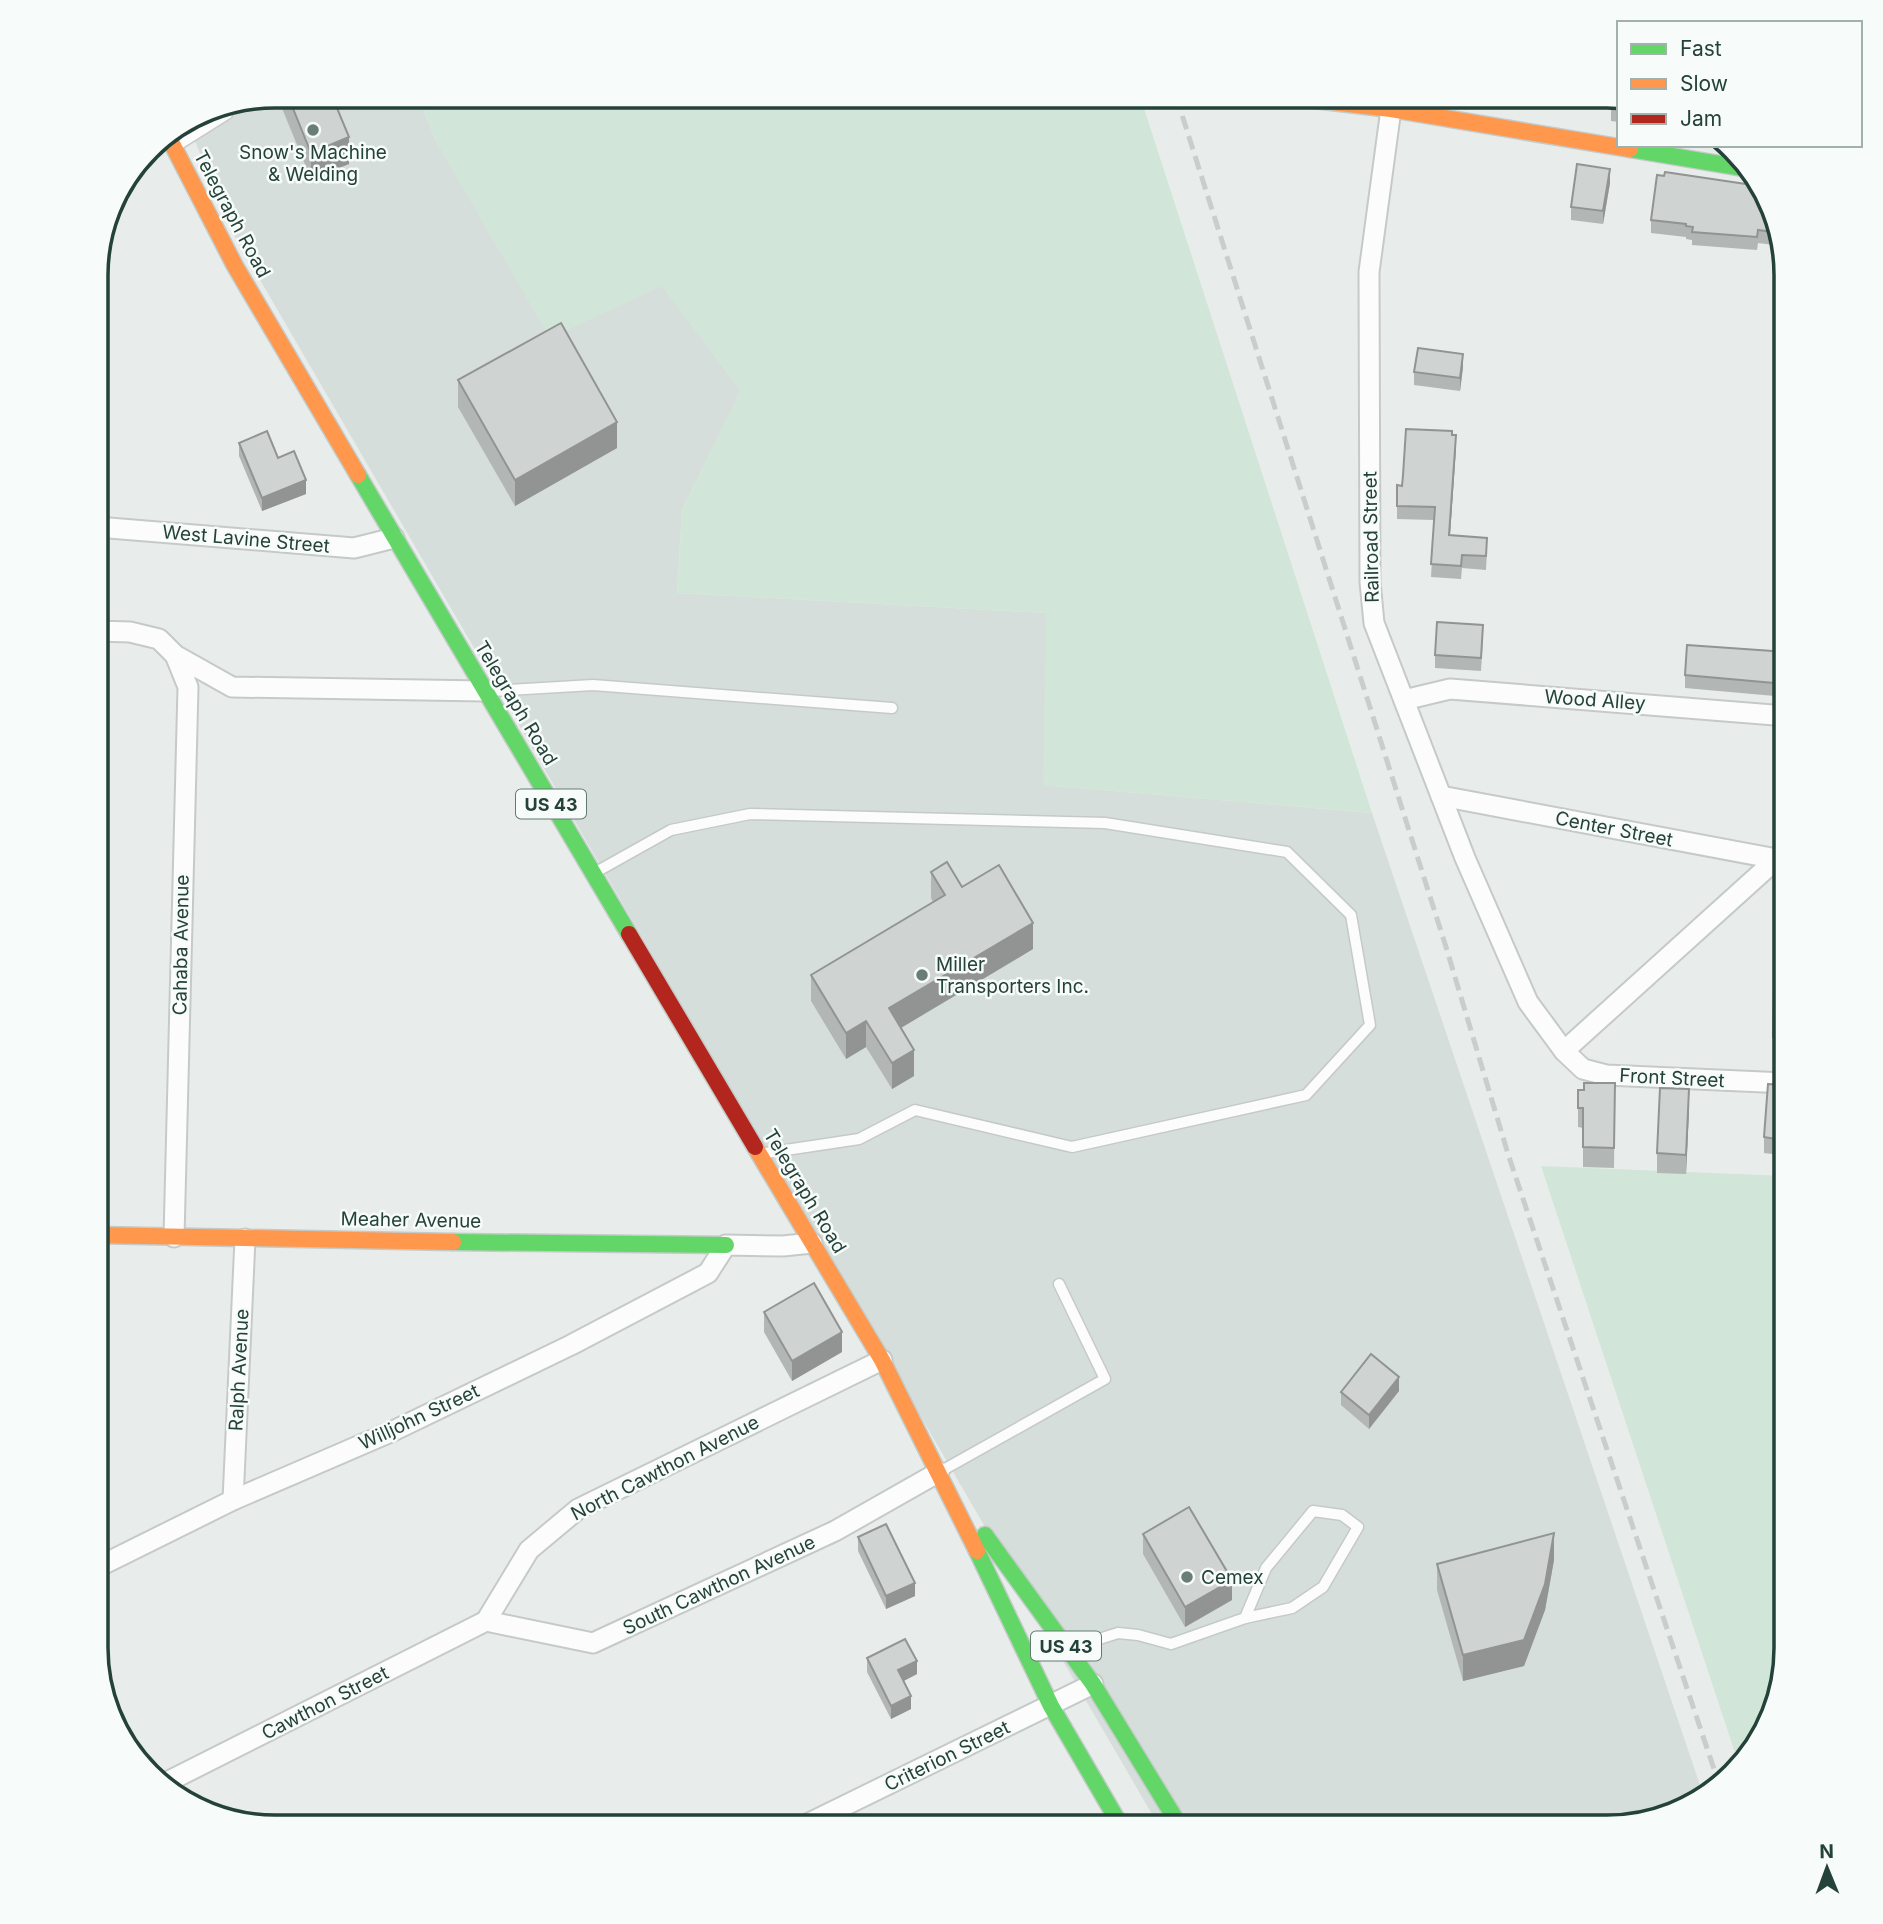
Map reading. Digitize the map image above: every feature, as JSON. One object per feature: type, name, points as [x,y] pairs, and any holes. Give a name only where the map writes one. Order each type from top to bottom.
[{"type":"main road","points":[[1391,109],[1617,147]]},
{"type":"main road","name":"Telegraph Road","points":[[172,145],[235,266],[592,874],[882,1360],[1051,1706],[1114,1815]]},
{"type":"main road","points":[[1618,147],[1734,167]]},
{"type":"main road","name":"Meaher Avenue","points":[[108,1235],[726,1245]]},
{"type":"main road","name":"Telegraph Road","points":[[939,1472],[1093,1684],[1173,1815]]},
{"type":"street","name":"Railroad Street","points":[[1391,109],[1369,272],[1370,582],[1374,623],[1465,858],[1528,1002],[1564,1051]]},
{"type":"street","name":"West Lavine Street","points":[[109,528],[354,548],[394,538]]},
{"type":"street","points":[[109,631],[130,632],[159,639],[175,655],[232,687]]},
{"type":"street","name":"Cahaba Avenue","points":[[174,1237],[188,687],[175,655]]},
{"type":"street","points":[[188,687],[484,691]]},
{"type":"street","name":"Wood Alley","points":[[1404,700],[1450,689],[1774,715]]},
{"type":"street","name":"Center Street","points":[[1441,796],[1774,855]]},
{"type":"street","points":[[1564,1051],[1774,865]]},
{"type":"street","name":"Front Street","points":[[1564,1051],[1583,1069],[1606,1074],[1774,1082]]},
{"type":"street","name":"Ralph Avenue","points":[[233,1500],[245,1239]]},
{"type":"street","points":[[726,1245],[783,1246],[812,1243]]},
{"type":"street","name":"Willjohn Street","points":[[108,1562],[233,1500],[393,1431],[582,1339],[708,1273],[726,1245]]},
{"type":"street","name":"North Cawthon Avenue","points":[[486,1621],[530,1550],[578,1509],[882,1360]]},
{"type":"street","name":"South Cawthon Avenue","points":[[486,1621],[593,1643],[835,1531],[939,1472]]},
{"type":"street","name":"Cawthon Street","points":[[172,1779],[486,1621]]},
{"type":"street","name":"Criterion Street","points":[[827,1815],[1093,1684]]},
{"type":"lane","points":[[484,691],[546,690],[593,685],[892,708]]},
{"type":"lane","points":[[592,874],[671,830],[750,814],[1105,823],[1287,852],[1351,915],[1370,1025],[1306,1095],[1072,1147],[915,1110],[859,1139],[759,1154]]},
{"type":"lane","points":[[939,1472],[1105,1380],[1059,1284]]},
{"type":"lane","points":[[1072,1654],[1096,1640],[1118,1633],[1138,1634],[1171,1644],[1245,1618],[1292,1608],[1323,1587],[1358,1527],[1342,1515],[1313,1511],[1266,1568],[1245,1618]]},
{"type":"shaded area","points":[[423,108],[437,143],[663,286],[741,391],[682,510],[677,593],[1047,613],[1044,785],[1372,813],[1701,1787],[1661,1807],[1630,1814],[1152,1815],[234,235],[191,132],[211,121],[253,110]]},
{"type":"green space","points":[[423,108],[1144,109],[1372,813],[1043,785],[1046,613],[677,593],[682,510],[741,391],[662,286],[550,338],[437,143]]},
{"type":"green space","points":[[1541,1166],[1774,1175],[1774,1660],[1766,1702],[1757,1723],[1736,1755]]},
{"type":"building","points":[[293,108],[337,108],[349,137],[311,153]]},
{"type":"building","points":[[1577,164],[1610,169],[1603,211],[1571,207]]},
{"type":"building","points":[[1665,172],[1747,184],[1757,201],[1768,231],[1758,230],[1757,237],[1692,232],[1693,227],[1686,224],[1651,220],[1657,175],[1664,176]]},
{"type":"building","points":[[561,323],[617,422],[515,480],[458,380]]},
{"type":"building","points":[[1418,348],[1463,354],[1460,378],[1414,372]]},
{"type":"building","points":[[1406,429],[1452,431],[1452,435],[1456,435],[1449,535],[1487,538],[1486,556],[1462,555],[1461,566],[1431,564],[1435,507],[1397,506],[1397,485],[1402,486]]},
{"type":"building","points":[[267,431],[278,458],[294,451],[306,480],[262,498],[239,443]]},
{"type":"building","points":[[1437,622],[1483,625],[1481,658],[1435,655]]},
{"type":"building","points":[[1687,645],[1774,651],[1774,683],[1685,675]]},
{"type":"building","name":"Miller Transporters Inc.","points":[[947,862],[962,887],[999,865],[1033,923],[889,1008],[914,1050],[892,1063],[866,1021],[846,1033],[811,975],[945,895],[931,872]]},
{"type":"building","points":[[1584,1083],[1615,1083],[1614,1148],[1583,1147],[1583,1108],[1578,1108],[1578,1090],[1584,1090]]},
{"type":"building","points":[[1768,1084],[1774,1084],[1774,1139],[1764,1137]]},
{"type":"building","points":[[1660,1088],[1689,1089],[1686,1155],[1657,1153]]},
{"type":"building","points":[[814,1283],[842,1332],[792,1361],[764,1312]]},
{"type":"building","points":[[1371,1354],[1399,1377],[1369,1415],[1341,1392]]},
{"type":"building","name":"Cemex","points":[[1189,1507],[1232,1580],[1185,1607],[1143,1534]]},
{"type":"building","points":[[886,1524],[915,1583],[886,1596],[858,1537]]},
{"type":"building","points":[[1554,1533],[1545,1584],[1524,1640],[1463,1655],[1437,1564]]},
{"type":"building","points":[[905,1639],[917,1661],[898,1670],[911,1696],[891,1706],[867,1658]]},
{"type":"railway","points":[[1180,109],[1446,947],[1508,1154],[1716,1775]]},
{"type":"traffic: fast","points":[[1630,149],[1734,167]]},
{"type":"traffic: fast","points":[[358,475],[629,934]]},
{"type":"traffic: fast","points":[[453,1242],[726,1245]]},
{"type":"traffic: fast","points":[[985,1535],[1093,1684],[1173,1815]]},
{"type":"traffic: fast","points":[[977,1551],[1051,1706],[1114,1815]]},
{"type":"traffic: slow","points":[[1390,109],[1617,147]]},
{"type":"traffic: slow","points":[[172,144],[235,266],[358,475]]},
{"type":"traffic: slow","points":[[1618,147],[1630,149]]},
{"type":"traffic: slow","points":[[755,1147],[882,1360],[977,1551]]},
{"type":"traffic: slow","points":[[108,1235],[453,1242]]},
{"type":"traffic: jam","points":[[629,934],[755,1147]]},
{"type":"place","name":"Snow's Machine & Welding","points":[[313,130]]},
{"type":"place","name":"Miller Transporters Inc.","points":[[922,975]]},
{"type":"place","name":"Cemex","points":[[1187,1577]]}]
